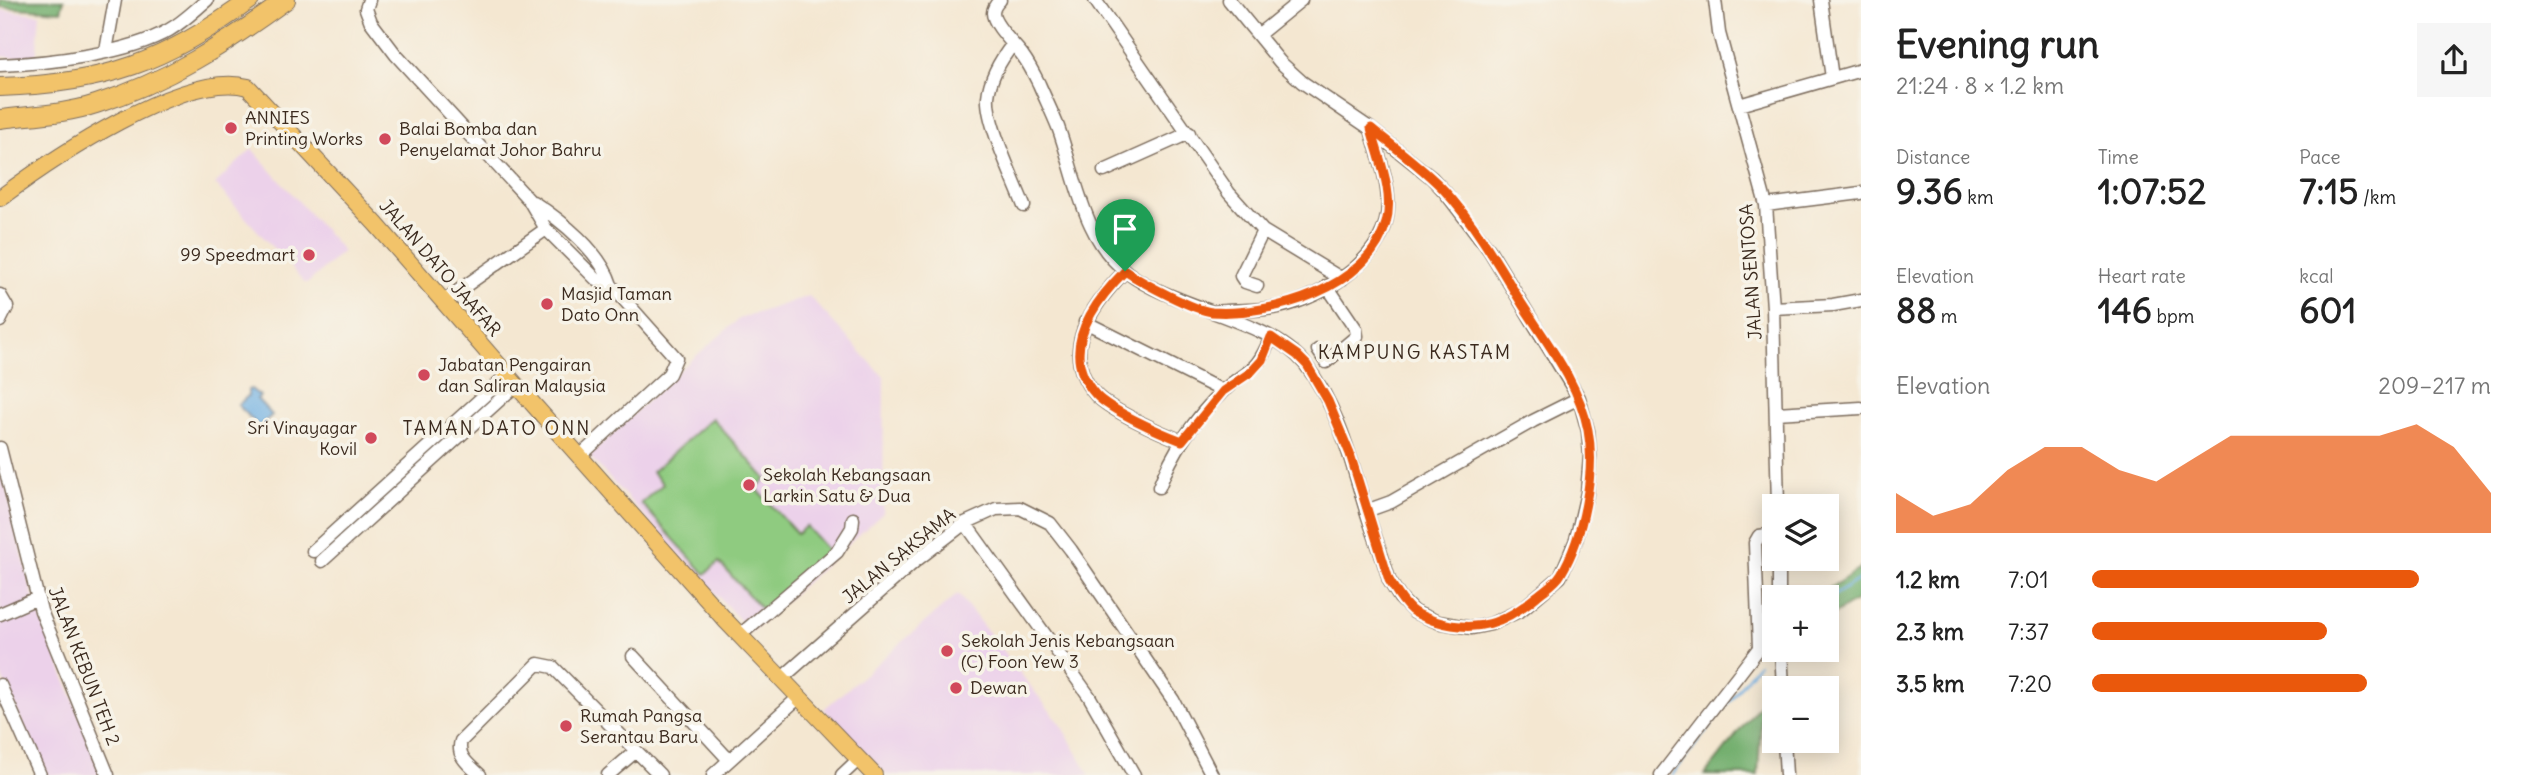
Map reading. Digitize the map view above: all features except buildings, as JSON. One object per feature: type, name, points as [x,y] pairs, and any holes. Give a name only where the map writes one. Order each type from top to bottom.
[{"type":"highway","points":[[0,87],[69,82],[131,68],[190,40],[250,0]]},
{"type":"highway","points":[[0,119],[95,105],[138,89],[204,57],[286,0]]},
{"type":"main road","name":"JALAN DATO JAAFAR","points":[[0,198],[80,144],[163,101],[199,88],[218,85],[248,87],[444,301],[579,457],[740,635],[874,775]]},
{"type":"street","points":[[106,51],[115,0]]},
{"type":"street","points":[[0,65],[46,63],[106,51],[168,31],[207,0]]},
{"type":"street","points":[[1000,0],[993,12],[996,21],[1031,69],[1058,126],[1091,227],[1105,247],[1125,271],[1148,286],[1267,336],[1297,355],[1311,373],[1341,429],[1389,580],[1399,598],[1414,612],[1438,622],[1472,628],[1491,624],[1521,610],[1560,577],[1576,540],[1587,493],[1590,456],[1588,431],[1579,398],[1490,251],[1462,212],[1432,178],[1371,128],[1302,82],[1280,62],[1228,0]]},
{"type":"street","points":[[1095,0],[1229,193],[1263,232],[1342,279]]},
{"type":"street","points":[[1258,35],[1301,0]]},
{"type":"street","name":"JALAN SENTOSA","points":[[1715,0],[1719,33],[1766,205],[1773,308],[1778,494]]},
{"type":"street","points":[[1821,0],[1832,78]]},
{"type":"street","points":[[368,5],[371,23],[396,55],[529,200],[546,229],[597,280],[611,285]]},
{"type":"street","points":[[1013,44],[1001,60],[988,99],[992,122],[1024,206]]},
{"type":"street","points":[[1739,105],[1861,70]]},
{"type":"street","points":[[1210,312],[1263,309],[1298,300],[1342,279],[1364,262],[1378,243],[1387,222],[1387,191],[1371,128]]},
{"type":"street","points":[[1104,171],[1189,134]]},
{"type":"street","points":[[1766,205],[1861,193]]},
{"type":"street","points":[[529,200],[561,222],[583,244],[607,272],[611,285],[676,358],[669,374],[579,457]]},
{"type":"street","points":[[444,301],[546,229]]},
{"type":"street","points":[[546,229],[583,244]]},
{"type":"street","points":[[1257,286],[1245,282],[1241,276],[1263,232]]},
{"type":"street","points":[[1125,271],[1095,306],[1085,323],[1079,351],[1081,367],[1087,382],[1098,397],[1154,431],[1182,441]]},
{"type":"street","points":[[1318,350],[1326,362],[1357,336],[1356,329],[1327,286]]},
{"type":"street","points":[[0,295],[7,307],[0,321]]},
{"type":"street","points":[[1773,308],[1833,305],[1861,300]]},
{"type":"street","points":[[1159,487],[1182,441],[1223,391],[1251,372],[1262,360],[1267,336],[1263,309]]},
{"type":"street","points":[[1085,323],[1223,391]]},
{"type":"street","points":[[313,551],[512,380]]},
{"type":"street","points":[[322,561],[512,380]]},
{"type":"street","points":[[1366,511],[1391,502],[1533,421],[1579,398]]},
{"type":"street","points":[[1776,413],[1861,408]]},
{"type":"street","name":"JALAN KEBUN TEH 2","points":[[0,448],[46,626],[108,775]]},
{"type":"street","points":[[1360,486],[1378,500],[1391,502]]},
{"type":"street","name":"JALAN SAKSAMA","points":[[781,679],[914,562],[965,523],[990,511],[1007,507],[1026,510],[1050,523],[1173,700],[1212,775]]},
{"type":"street","points":[[740,635],[837,552],[852,528],[853,519]]},
{"type":"street","points":[[965,523],[1089,696],[1134,775]]},
{"type":"street","points":[[1661,775],[1759,648],[1755,543],[1762,536]]},
{"type":"street","points":[[0,614],[37,598]]},
{"type":"street","points":[[633,656],[729,760]]},
{"type":"street","points":[[480,775],[461,756],[461,741],[538,664],[553,667],[660,775]]},
{"type":"street","points":[[0,685],[40,775]]},
{"type":"street","points":[[713,775],[798,698]]},
{"type":"street","points":[[608,775],[636,751]]},
{"type":"street","points":[[1785,753],[1786,775]]},
{"type":"street","points":[[842,775],[859,760]]},
{"type":"shaded area","points":[[0,10],[40,14],[36,60],[0,56]]},
{"type":"shaded area","points":[[252,149],[343,251],[308,283],[305,283],[215,184]]},
{"type":"shaded area","name":"Sekolah Kebangsaan Larkin Satu & Dua","points":[[809,296],[884,377],[883,513],[751,632],[589,456],[681,369],[739,319]]},
{"type":"shaded area","points":[[0,464],[35,604],[104,775],[45,775],[0,673]]},
{"type":"shaded area","name":"Sekolah Jenis Kebangsaan (C) Foon Yew 3","points":[[958,594],[1061,725],[1090,775],[887,775],[824,709]]},
{"type":"green space","points":[[0,0],[64,0],[61,11],[0,7]]},
{"type":"green space","points":[[712,418],[766,479],[756,488],[797,534],[806,526],[831,554],[765,613],[719,562],[705,574],[641,503],[663,484],[652,472]]},
{"type":"green space","points":[[1861,568],[1861,598],[1839,611],[1839,585],[1835,585]]},
{"type":"green space","points":[[1762,702],[1758,775],[1705,775]]},
{"type":"water","points":[[251,389],[260,396],[257,399],[272,415],[259,427],[238,405]]},
{"type":"waterway","points":[[1839,592],[1861,578]]},
{"type":"waterway","points":[[1672,775],[1758,664]]},
{"type":"place","name":"ANNIES Printing Works","points":[[231,128]]},
{"type":"place","name":"Balai Bomba dan Penyelamat Johor Bahru","points":[[385,139]]},
{"type":"place","name":"99 Speedmart","points":[[309,255]]},
{"type":"place","name":"Masjid Taman Dato Onn","points":[[547,304]]},
{"type":"place","name":"Jabatan Pengairan dan Saliran Malaysia","points":[[424,375]]},
{"type":"place","name":"Sri Vinayagar Kovil","points":[[371,438]]},
{"type":"place","name":"Sekolah Kebangsaan Larkin Satu & Dua","points":[[749,485]]},
{"type":"place","name":"Sekolah Jenis Kebangsaan (C) Foon Yew 3","points":[[947,651]]},
{"type":"place","name":"Dewan","points":[[956,688]]},
{"type":"place","name":"Rumah Pangsa Serantau Baru","points":[[566,726]]},
{"type":"district","name":"KAMPUNG KASTAM","points":[[1415,352]]},
{"type":"district","name":"TAMAN DATO ONN","points":[[497,428]]},
{"type":"route","points":[[1371,128],[1432,178],[1462,212],[1490,251],[1579,398],[1588,431],[1590,456],[1587,493],[1576,540],[1560,577],[1521,610],[1491,624],[1472,628],[1438,622],[1414,612],[1399,598],[1389,580],[1350,454],[1328,401],[1307,365],[1271,337],[1262,360],[1251,372],[1223,391],[1182,441],[1154,431],[1098,397],[1087,382],[1081,367],[1079,351],[1082,333],[1095,306],[1125,271],[1148,286],[1210,312],[1278,307],[1342,279],[1364,262],[1378,243],[1387,222],[1387,191],[1371,128]]}]
